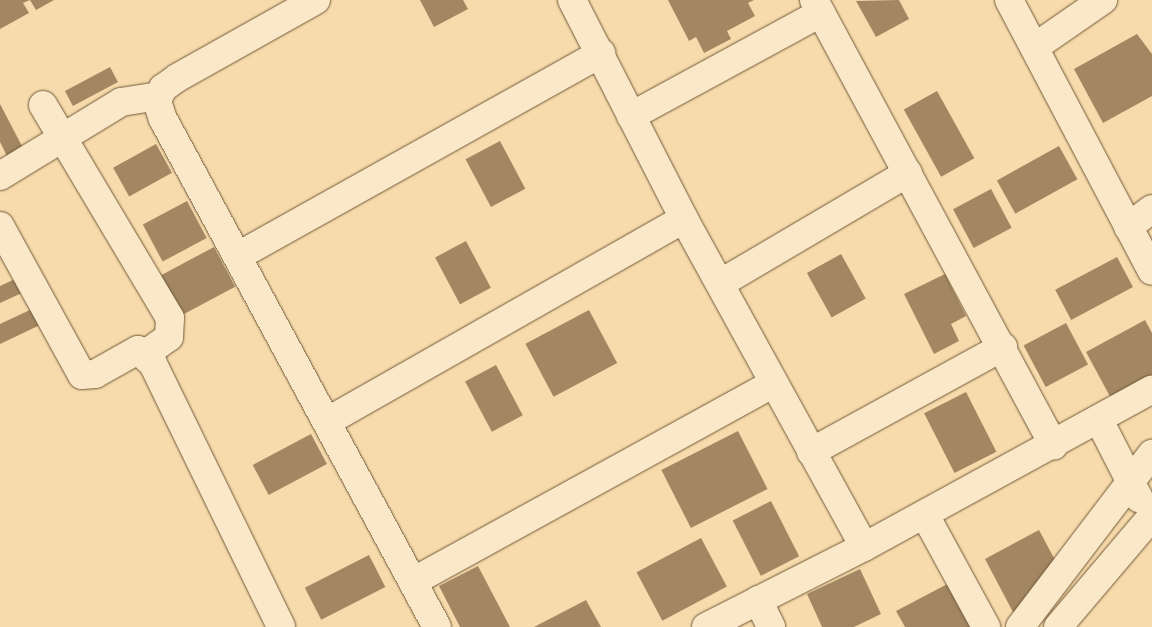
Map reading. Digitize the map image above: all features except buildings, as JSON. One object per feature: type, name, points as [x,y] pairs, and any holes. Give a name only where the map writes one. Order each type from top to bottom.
[{"type":"street","points":[[0,176],[121,102],[158,96],[177,78],[316,0]]},
{"type":"street","points":[[572,0],[601,53],[684,220],[721,284],[772,384],[864,547]]},
{"type":"street","points":[[1009,0],[1035,46],[1152,271]]},
{"type":"street","points":[[1035,46],[1103,0]]},
{"type":"street","points":[[631,116],[818,7],[1003,346],[1054,446]]},
{"type":"street","points":[[240,255],[601,53]]},
{"type":"street","points":[[158,96],[163,119],[240,255],[437,627]]},
{"type":"street","points":[[0,226],[82,375],[95,374],[132,352],[146,354],[169,337],[170,318],[43,105]]},
{"type":"street","points":[[721,284],[908,174]]},
{"type":"street","points":[[1128,227],[1152,209]]},
{"type":"street","points":[[328,421],[684,220]]},
{"type":"street","points":[[811,452],[1003,346]]},
{"type":"street","points":[[146,354],[281,627]]},
{"type":"street","points":[[414,581],[772,384]]},
{"type":"street","points":[[706,627],[925,515],[1054,446],[1152,390]]},
{"type":"street","points":[[1058,627],[1151,518],[1131,484],[1099,420]]},
{"type":"street","points":[[1020,627],[1131,484],[1152,454]]},
{"type":"street","points":[[925,515],[986,627]]},
{"type":"street","points":[[758,600],[772,627]]}]
